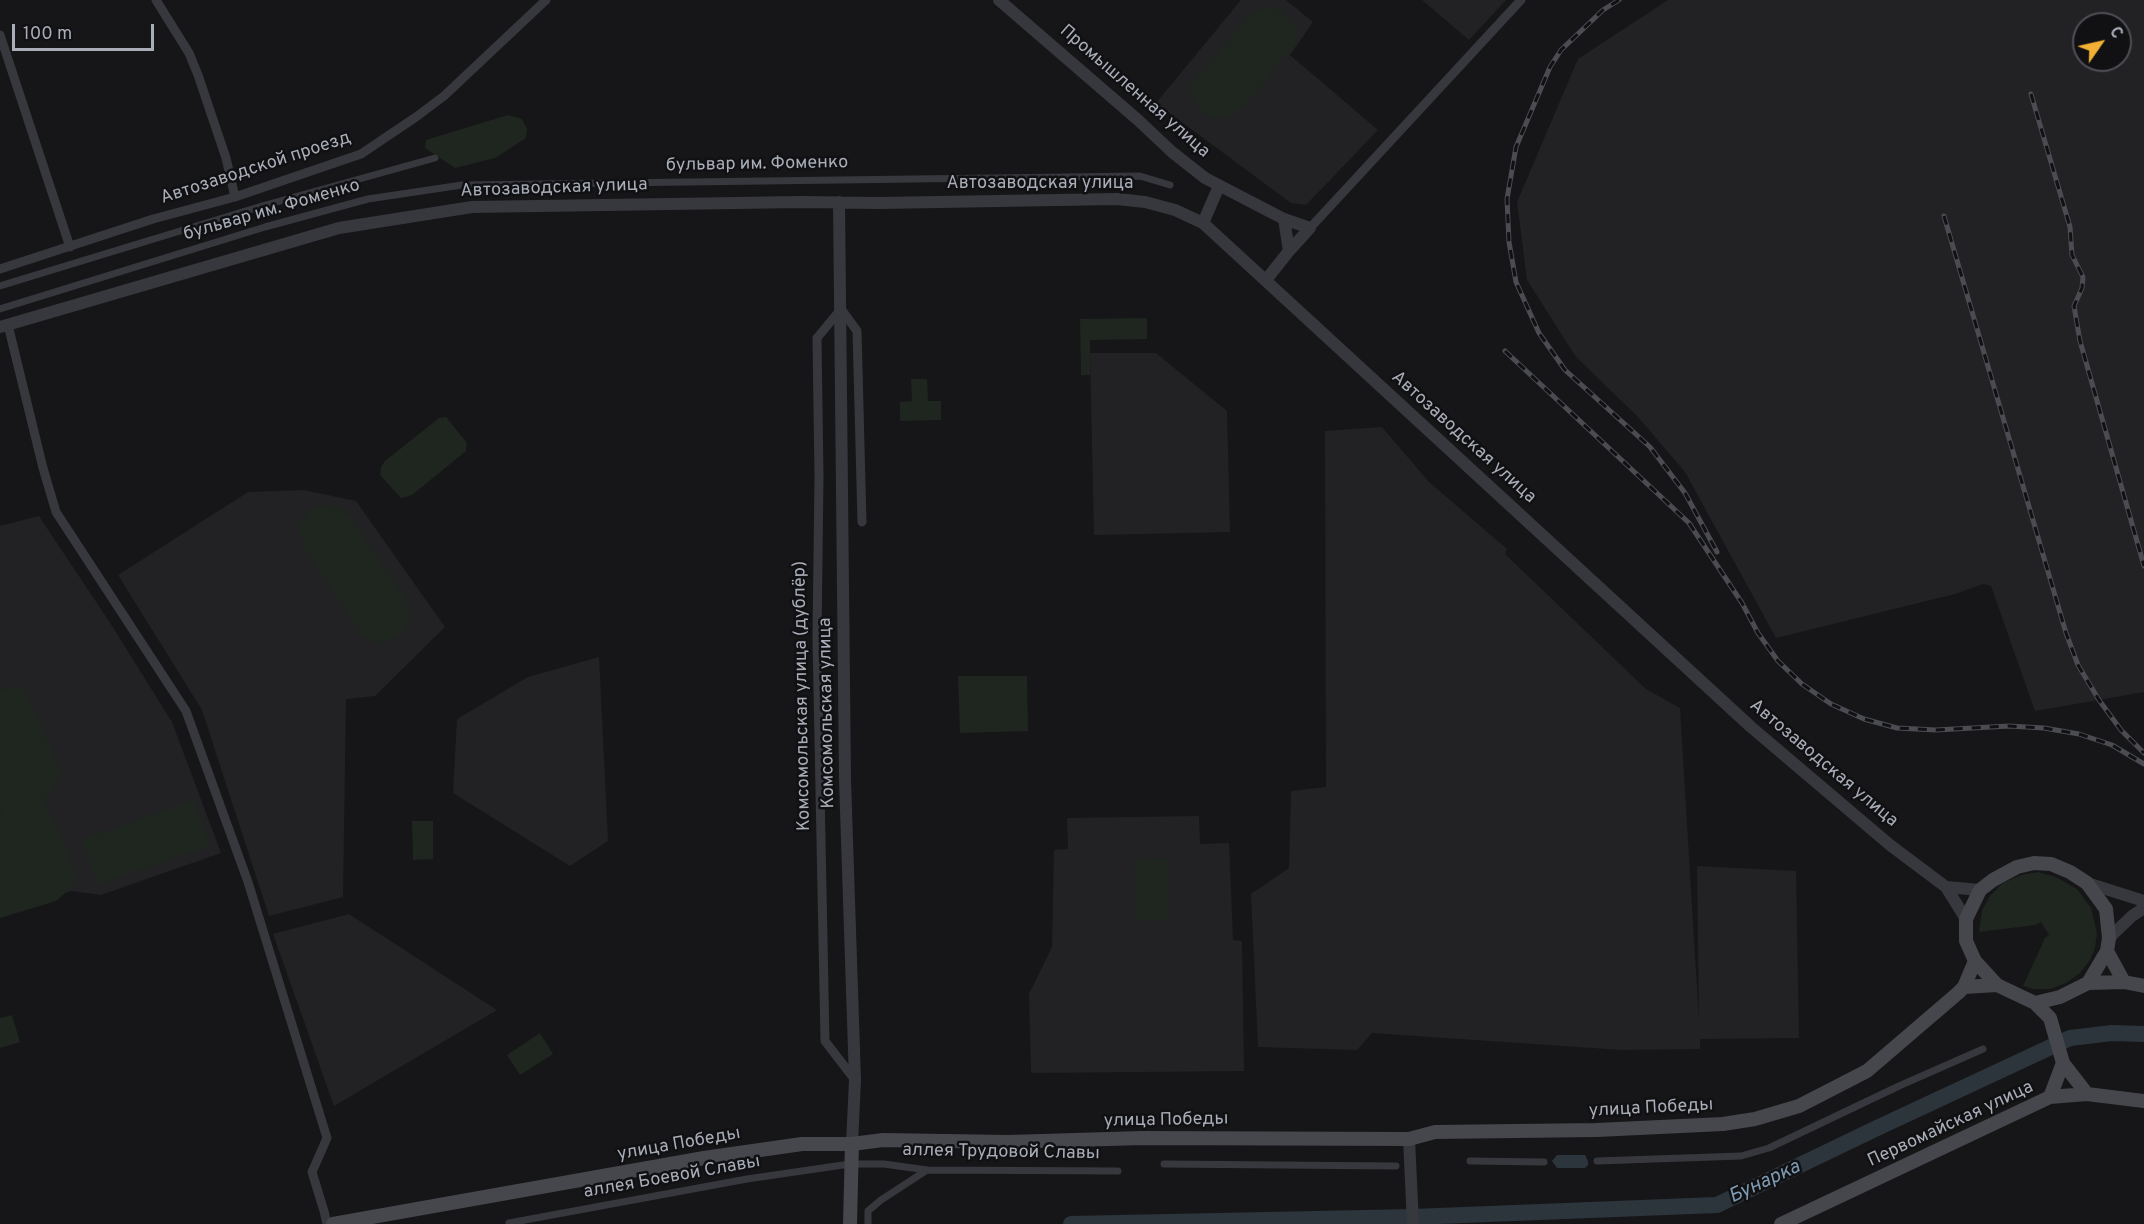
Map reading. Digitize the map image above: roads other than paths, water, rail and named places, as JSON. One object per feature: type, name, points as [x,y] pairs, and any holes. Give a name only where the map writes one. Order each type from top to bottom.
[{"type":"main road","points":[[2087,1094],[2062,1060],[2050,1018],[2036,1003],[1997,986],[1975,961],[1966,941],[1966,919],[1980,890],[2009,872],[2034,863],[2050,864],[2070,872],[2087,883],[2106,909],[2108,945],[2124,982]]},
{"type":"main road","points":[[2088,983],[2108,945]]},
{"type":"main road","points":[[1975,961],[1964,987],[1997,986]]},
{"type":"main road","points":[[2036,1003],[2060,997],[2088,983],[2124,982],[2144,986]]},
{"type":"main road","name":"улица Победы","points":[[333,1224],[704,1158],[802,1144],[852,1144],[883,1140],[1008,1142],[1152,1138],[1409,1139],[1435,1132],[1597,1130],[1711,1125],[1755,1119],[1799,1106],[1867,1071],[1964,987]]},
{"type":"main road","points":[[2050,1018],[2060,997]]},
{"type":"main road","points":[[2050,1097],[2062,1060]]},
{"type":"main road","name":"Первомайская улица","points":[[1781,1224],[2050,1097],[2087,1094],[2144,1101]]},
{"type":"main road","name":"Комсомольская улица","points":[[850,1217],[845,1164],[852,1144]]},
{"type":"street","points":[[156,0],[189,52],[226,158],[235,197]]},
{"type":"street","name":"Автозаводской проезд","points":[[0,269],[153,219],[235,197],[361,154],[444,96],[546,0]]},
{"type":"street","name":"Промышленная улица","points":[[999,0],[1172,152],[1219,186],[1284,219],[1310,228]]},
{"type":"street","points":[[1266,280],[1289,251],[1521,0]]},
{"type":"street","points":[[0,35],[70,247]]},
{"type":"street","name":"бульвар им. Фоменко","points":[[0,286],[262,206],[435,158]]},
{"type":"street","name":"бульвар им. Фоменко","points":[[0,309],[265,227],[356,202],[462,185],[1140,176],[1170,185]]},
{"type":"street","points":[[1203,223],[1219,186]]},
{"type":"street","name":"Автозаводская улица","points":[[4,326],[339,228],[472,207],[1117,200],[1145,202],[1175,210],[1203,223],[1751,727],[1890,845],[1946,887]]},
{"type":"street","name":"Комсомольская улица","points":[[839,202],[845,780],[855,1080],[852,1144]]},
{"type":"street","points":[[1284,219],[1289,251]]},
{"type":"street","points":[[840,309],[857,331],[862,522]]},
{"type":"street","name":"Комсомольская улица (дублёр)","points":[[840,309],[817,338],[819,477],[817,639],[825,1041],[855,1080]]},
{"type":"street","points":[[4,326],[56,512],[186,711],[244,871],[327,1138],[312,1172],[327,1224]]},
{"type":"street","points":[[2087,883],[2144,901]]},
{"type":"street","points":[[1946,887],[1980,890]]},
{"type":"street","points":[[1946,887],[1966,919]]},
{"type":"street","points":[[2108,945],[2132,916],[2144,908]]},
{"type":"street","points":[[1597,1161],[1741,1156],[1769,1148],[1983,1049]]},
{"type":"street","points":[[1409,1139],[1413,1222]]},
{"type":"street","points":[[1470,1161],[1544,1162]]},
{"type":"street","name":"аллея Боевой Славы","points":[[509,1223],[747,1179],[845,1164],[884,1164]]},
{"type":"street","name":"аллея Трудовой Славы","points":[[884,1164],[927,1170],[1118,1171]]},
{"type":"street","points":[[1164,1164],[1396,1166]]},
{"type":"street","points":[[868,1224],[868,1211],[927,1170]]},
{"type":"waterway","name":"Бунарка","points":[[1071,1224],[1413,1217],[1717,1205],[2070,1038],[2112,1033],[2144,1034]]},
{"type":"railway","points":[[1619,0],[1603,10],[1561,50],[1550,67],[1516,147],[1507,199],[1509,242],[1516,282],[1539,333],[1565,370],[1650,447],[1685,493],[1717,552]]},
{"type":"railway","points":[[2031,94],[2070,227],[2072,255],[2083,277],[2082,288],[2074,306],[2080,341],[2144,566]]},
{"type":"railway","points":[[1944,216],[2066,633],[2078,665],[2099,700],[2121,730],[2144,753]]},
{"type":"railway","points":[[1505,351],[1689,523],[1778,661],[1802,684],[1831,704],[1864,719],[1897,728],[1936,730],[2009,726],[2044,728],[2079,734],[2112,745],[2144,764]]}]
